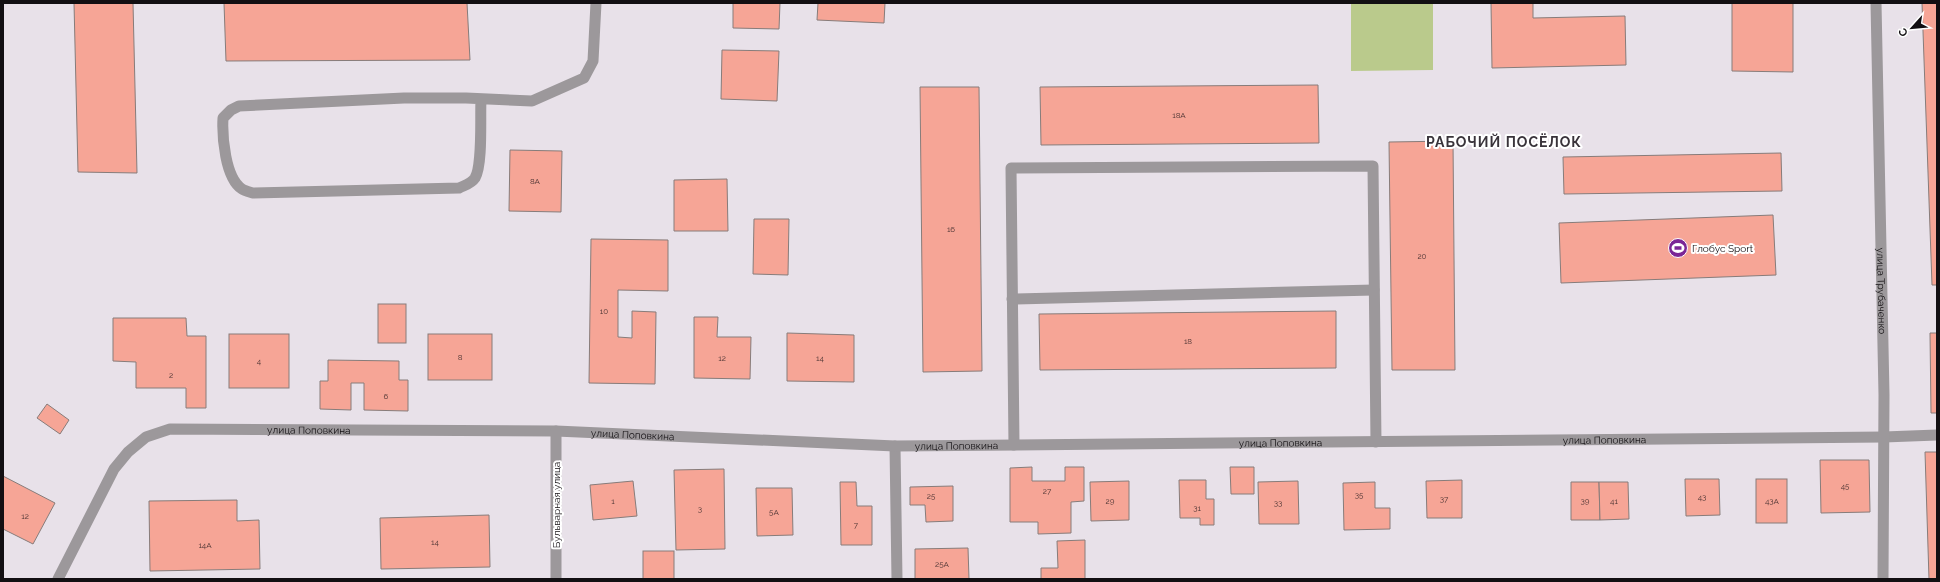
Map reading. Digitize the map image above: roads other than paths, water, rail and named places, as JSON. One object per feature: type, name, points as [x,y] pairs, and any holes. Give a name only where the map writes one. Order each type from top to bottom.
[{"type":"street","points":[[480,99],[479,164],[476,177],[469,184],[459,188],[254,193],[242,189],[234,180],[229,168],[222,133],[223,118],[231,110],[239,106],[404,98],[480,99],[532,101],[584,78],[593,61],[596,3]]},
{"type":"street","name":"улица Трубаченко","points":[[1876,3],[1884,437],[1883,579]]},
{"type":"street","points":[[1014,445],[1011,168],[1372,166],[1376,442]]},
{"type":"street","points":[[1012,299],[1374,290]]},
{"type":"street","name":"улица Поповкина","points":[[58,579],[114,469],[128,452],[146,437],[170,429],[556,431],[895,446],[1884,437],[1937,435]]},
{"type":"street","name":"Бульварная улица","points":[[556,431],[556,579]]},
{"type":"street","points":[[895,446],[897,579]]},
{"type":"place","name":"Глобус Sport","points":[[1678,248]]},
{"type":"district","name":"РАБОЧИЙ ПОСЁЛОК","points":[[1504,142]]}]
